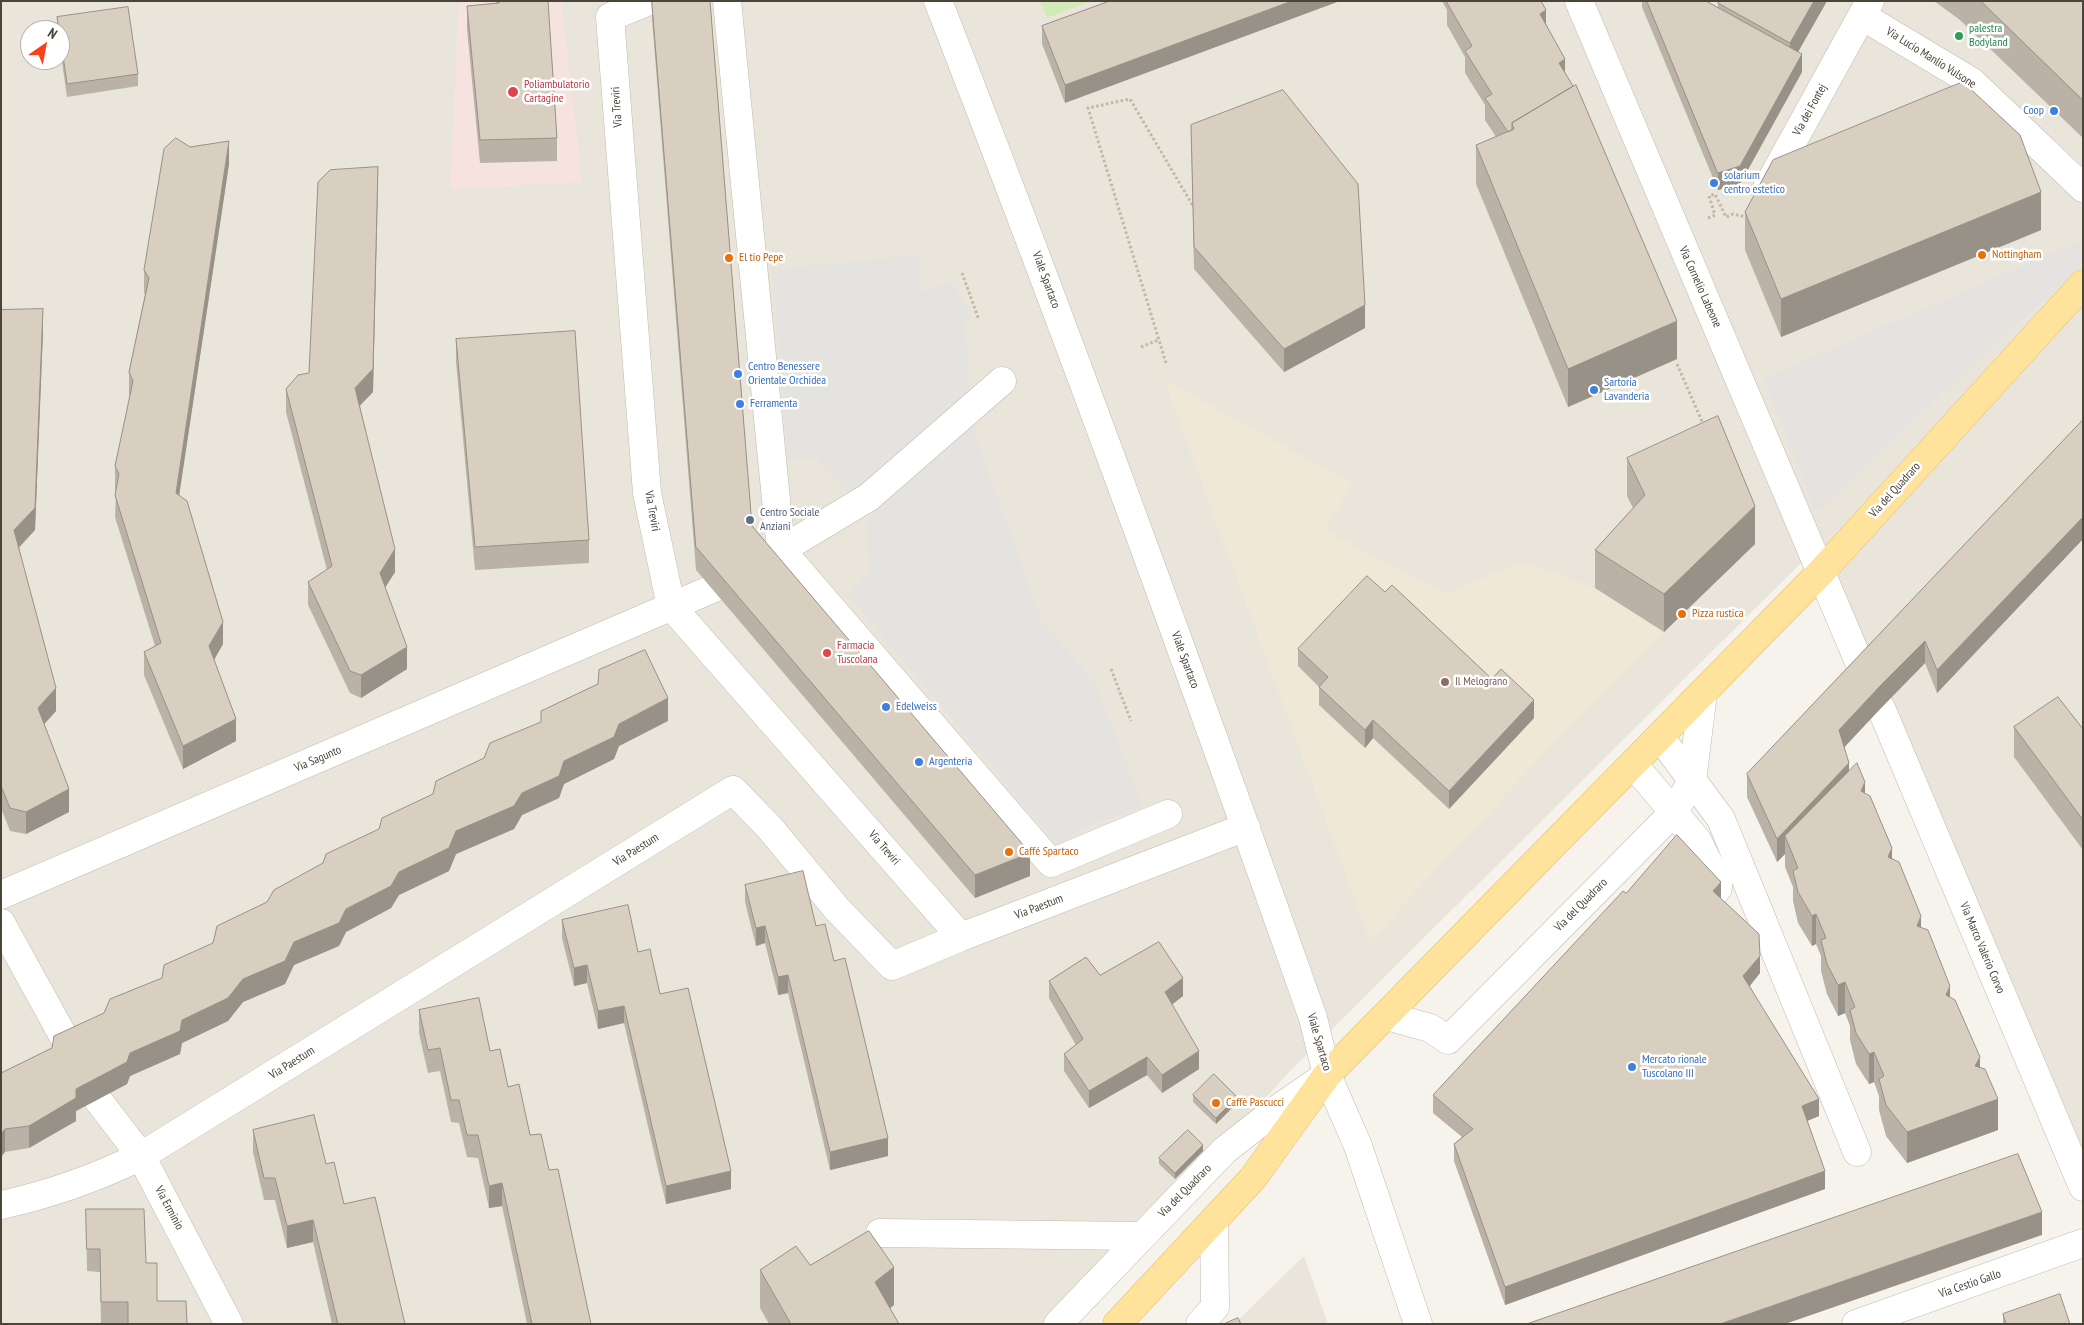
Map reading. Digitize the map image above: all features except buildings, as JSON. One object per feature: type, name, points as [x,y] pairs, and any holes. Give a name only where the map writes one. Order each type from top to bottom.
[{"type":"main road","name":"Via del Quadraro","points":[[1117,1324],[1253,1178],[1328,1075],[1821,572],[2083,284]]},
{"type":"street","name":"Via Treviri","points":[[649,1],[610,17],[647,493],[671,606],[961,937]]},
{"type":"street","points":[[727,1],[772,555],[1051,862],[1168,814]]},
{"type":"street","name":"Viale Spartaco","points":[[938,1],[1040,261],[1246,827],[1312,1018],[1328,1075],[1358,1146],[1418,1324]]},
{"type":"street","name":"Via Cornelio Labeone","points":[[1579,1],[1821,572]]},
{"type":"street","name":"Via Lucio Manlio Vulsone","points":[[1866,9],[1972,82],[2083,188]]},
{"type":"street","name":"Via dei Fontej","points":[[1751,218],[1866,9]]},
{"type":"street","points":[[772,555],[869,497],[1002,382]]},
{"type":"street","points":[[1821,572],[1864,674]]},
{"type":"street","name":"Via Sagunto","points":[[1,896],[712,589]]},
{"type":"street","name":"Via del Quadraro","points":[[1387,1016],[1430,1028],[1448,1040],[1674,812],[1692,780],[1703,693]]},
{"type":"street","name":"Via Marco Valerio Corvo","points":[[1881,708],[2083,1187]]},
{"type":"street","points":[[1660,737],[1721,819],[1857,1152]]},
{"type":"street","points":[[1633,764],[1697,840],[1715,876],[1718,888],[1714,893]]},
{"type":"street","name":"Via Paestum","points":[[1,1205],[49,1195],[111,1171],[141,1156],[733,790],[769,827],[837,909],[892,966],[961,937],[1246,827]]},
{"type":"street","points":[[1,922],[71,1050]]},
{"type":"street","name":"Via del Quadraro","points":[[1058,1324],[1140,1236],[1225,1150],[1276,1110],[1328,1075]]},
{"type":"street","name":"Via Erminio","points":[[98,1100],[141,1156],[229,1324]]},
{"type":"street","points":[[1200,1324],[1215,1307],[1214,1220]]},
{"type":"street","points":[[880,1233],[912,1228],[1140,1236]]},
{"type":"street","name":"Via Cestio Gallo","points":[[1856,1324],[2083,1243]]},
{"type":"path","points":[[1166,363],[1088,108],[1130,99],[1193,206]]},
{"type":"path","points":[[1715,194],[1726,217],[1733,214],[1751,218]]},
{"type":"path","points":[[962,273],[979,320]]},
{"type":"path","points":[[1141,347],[1158,340]]},
{"type":"path","points":[[1677,364],[1704,427]]},
{"type":"path","points":[[1111,669],[1131,721]]},
{"type":"shaded area","points":[[1,1],[2083,1],[2083,1185],[1809,555],[1291,1070],[1060,1324],[1,1324]]},
{"type":"shaded area","name":"Poliambulatorio Cartagine","points":[[459,1],[561,1],[582,182],[450,189]]},
{"type":"shaded area","points":[[2083,240],[2083,262],[1816,512],[1764,378]]},
{"type":"shaded area","points":[[920,255],[922,293],[952,281],[970,315],[964,318],[971,397],[852,498],[818,458],[788,461],[772,270]]},
{"type":"shaded area","name":"Il Melograno","points":[[1164,380],[1352,483],[1325,530],[1445,594],[1522,562],[1595,588],[1664,632],[1565,731],[1370,941]]},
{"type":"shaded area","points":[[972,427],[1043,624],[1094,681],[1143,807],[1082,828],[1060,848],[847,593],[869,573],[866,519]]},
{"type":"shaded area","points":[[1304,1256],[1328,1324],[1234,1324],[1241,1317]]},
{"type":"green space","points":[[1040,1],[1091,1],[1047,18]]},
{"type":"place","name":"palestra Bodyland","points":[[1959,36]]},
{"type":"place","name":"Poliambulatorio Cartagine","points":[[513,92]]},
{"type":"place","name":"Coop","points":[[2054,111]]},
{"type":"place","name":"solarium centro estetico","points":[[1714,183]]},
{"type":"place","name":"Nottingham","points":[[1982,255]]},
{"type":"place","name":"El tio Pepe","points":[[729,258]]},
{"type":"place","name":"Centro Benessere Orientale Orchidea","points":[[738,374]]},
{"type":"place","name":"Sartoria Lavanderia","points":[[1594,390]]},
{"type":"place","name":"Ferramenta","points":[[740,404]]},
{"type":"place","name":"Centro Sociale Anziani","points":[[750,520]]},
{"type":"place","name":"Pizza rustica","points":[[1682,614]]},
{"type":"place","name":"Farmacia Tuscolana","points":[[827,653]]},
{"type":"place","name":"Il Melograno","points":[[1445,682]]},
{"type":"place","name":"Edelweiss","points":[[886,707]]},
{"type":"place","name":"Argenteria","points":[[919,762]]},
{"type":"place","name":"Caffé Spartaco","points":[[1009,852]]},
{"type":"place","name":"Mercato rionale Tuscolano III","points":[[1632,1067]]},
{"type":"place","name":"Caffè Pascucci","points":[[1216,1103]]}]
